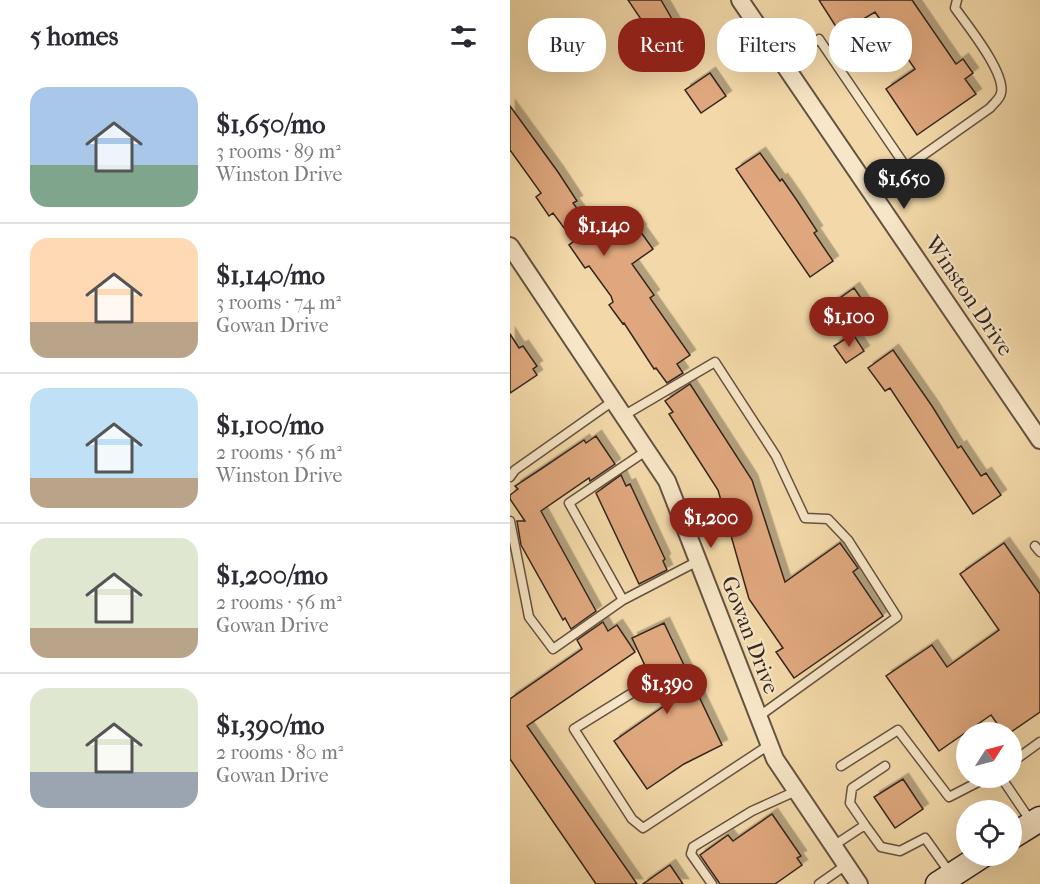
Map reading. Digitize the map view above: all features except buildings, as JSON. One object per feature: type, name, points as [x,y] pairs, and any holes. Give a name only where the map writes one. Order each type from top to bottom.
[{"type":"main road","points":[[1022,830],[1036,821]]},
{"type":"main road","points":[[945,880],[966,866]]},
{"type":"street","name":"Winston Drive","points":[[740,0],[752,18]]},
{"type":"street","name":"Winston Drive","points":[[789,72],[1040,440]]},
{"type":"street","name":"Gowan Drive","points":[[510,246],[667,481],[775,759],[860,884]]},
{"type":"lane","points":[[871,192],[990,108],[1001,95],[1002,84],[987,52],[955,8],[957,0]]},
{"type":"lane","points":[[817,40],[819,39],[906,167]]},
{"type":"lane","points":[[623,416],[715,362],[776,456],[805,518],[828,519],[848,540],[897,617],[758,717]]},
{"type":"lane","points":[[510,477],[515,470],[613,401]]},
{"type":"lane","points":[[623,600],[569,503],[646,451]]},
{"type":"lane","points":[[510,520],[529,617],[553,649],[623,600],[698,561]]},
{"type":"lane","points":[[632,693],[574,729],[632,819],[643,828],[769,745]]},
{"type":"lane","points":[[841,766],[898,730],[949,797],[967,788]]},
{"type":"lane","points":[[1022,755],[1040,742]]},
{"type":"lane","points":[[885,766],[852,788],[850,803],[881,847],[900,851],[926,838],[945,880]]},
{"type":"lane","points":[[1010,788],[1036,821]]},
{"type":"lane","points":[[712,884],[691,854],[693,847],[752,811],[796,791]]},
{"type":"lane","points":[[833,846],[865,825]]},
{"type":"lane","points":[[819,884],[846,865]]}]
